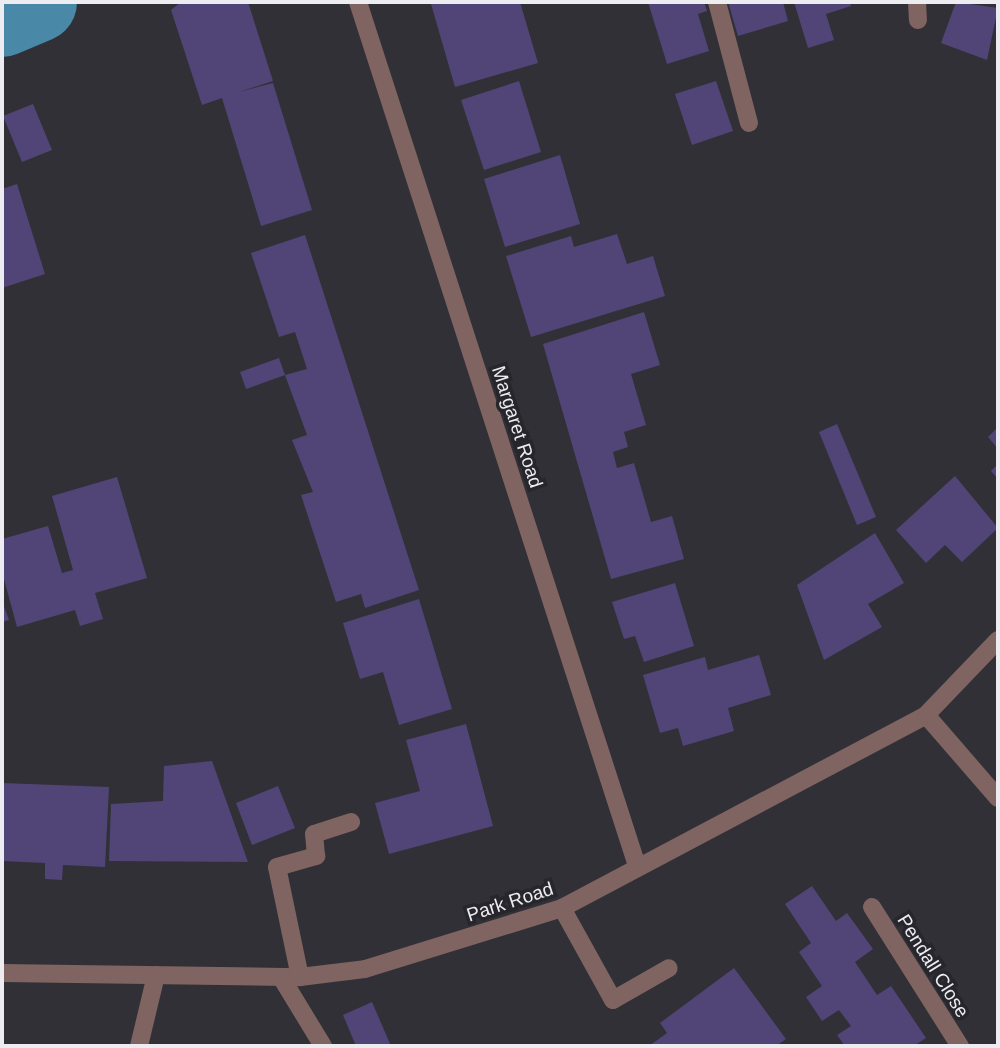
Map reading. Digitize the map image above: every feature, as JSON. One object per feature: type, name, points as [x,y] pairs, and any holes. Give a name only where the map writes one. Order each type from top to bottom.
[{"type":"street","name":"Margaret Road","points":[[358,2],[637,866]]},
{"type":"street","points":[[717,2],[749,123]]},
{"type":"street","points":[[917,2],[918,20]]},
{"type":"street","name":"Park Road","points":[[2,973],[299,977],[365,969],[562,908],[926,715],[998,640]]},
{"type":"street","points":[[926,715],[998,798]]},
{"type":"street","points":[[299,977],[277,867],[316,856],[314,834],[351,822]]},
{"type":"street","name":"Pendall Close","points":[[872,907],[960,1046]]},
{"type":"street","points":[[562,908],[613,1000],[669,968]]},
{"type":"street","points":[[139,1046],[156,975]]},
{"type":"street","points":[[281,977],[323,1046]]},
{"type":"building","points":[[181,2],[248,2],[273,81],[239,92],[273,83],[312,210],[261,226],[222,98],[202,105],[171,10]]},
{"type":"building","points":[[520,2],[538,63],[455,87],[431,4]]},
{"type":"building","points":[[648,2],[704,2],[707,11],[698,14],[709,51],[667,64]]},
{"type":"building","points":[[728,2],[783,2],[788,21],[738,36]]},
{"type":"building","points":[[794,2],[850,2],[851,6],[826,14],[834,40],[808,48]]},
{"type":"building","points":[[956,2],[998,8],[987,60],[941,43]]},
{"type":"building","points":[[519,81],[541,152],[484,170],[461,100]]},
{"type":"building","points":[[716,81],[733,131],[692,145],[675,94]]},
{"type":"building","points":[[33,104],[52,150],[22,162],[3,116]]},
{"type":"building","points":[[560,155],[580,224],[505,247],[484,179]]},
{"type":"building","points":[[17,184],[45,274],[2,288],[2,189]]},
{"type":"building","points":[[617,234],[627,264],[653,256],[665,296],[531,337],[506,256],[571,236],[574,247]]},
{"type":"building","points":[[305,235],[419,590],[365,608],[361,594],[336,602],[301,495],[313,492],[292,440],[307,435],[285,375],[307,369],[295,332],[279,337],[251,253]]},
{"type":"building","points":[[644,312],[660,365],[631,374],[646,425],[624,432],[628,447],[613,452],[617,468],[634,463],[651,522],[672,516],[684,559],[611,579],[543,344]]},
{"type":"building","points":[[279,358],[285,375],[246,389],[240,372]]},
{"type":"building","points":[[837,424],[876,517],[857,525],[819,432]]},
{"type":"building","points":[[998,427],[998,449],[988,437]]},
{"type":"building","points":[[998,464],[998,479],[991,471]]},
{"type":"building","points":[[955,476],[998,528],[962,562],[945,545],[926,563],[896,530]]},
{"type":"building","points":[[117,477],[147,578],[95,593],[103,619],[80,626],[75,610],[17,627],[2,572],[2,539],[48,526],[62,573],[73,570],[52,496]]},
{"type":"building","points":[[875,533],[904,583],[868,604],[882,627],[824,660],[797,585]]},
{"type":"building","points":[[675,583],[694,646],[644,662],[635,636],[624,639],[612,602]]},
{"type":"building","points":[[419,599],[452,709],[399,725],[383,672],[360,679],[343,623]]},
{"type":"building","points":[[2,601],[9,620],[2,622]]},
{"type":"building","points":[[759,655],[771,695],[728,708],[734,731],[683,746],[678,728],[660,733],[643,675],[705,657],[708,670]]},
{"type":"building","points":[[466,724],[493,826],[389,854],[375,803],[420,791],[406,740]]},
{"type":"building","points":[[212,761],[248,862],[109,861],[111,804],[163,801],[164,766]]},
{"type":"building","points":[[2,783],[109,787],[105,867],[63,865],[62,880],[45,879],[45,863],[2,861]]},
{"type":"building","points":[[278,786],[295,828],[252,845],[236,803]]},
{"type":"building","points":[[812,886],[836,921],[847,913],[873,949],[855,962],[877,995],[891,986],[926,1038],[914,1046],[845,1046],[837,1035],[851,1026],[839,1010],[822,1021],[806,997],[822,986],[799,952],[811,943],[785,904]]},
{"type":"building","points":[[734,968],[786,1039],[776,1046],[649,1046],[667,1033],[660,1023]]},
{"type":"building","points":[[372,1002],[391,1046],[356,1046],[343,1015]]},
{"type":"waterway","points":[[2,17],[37,2]]}]
